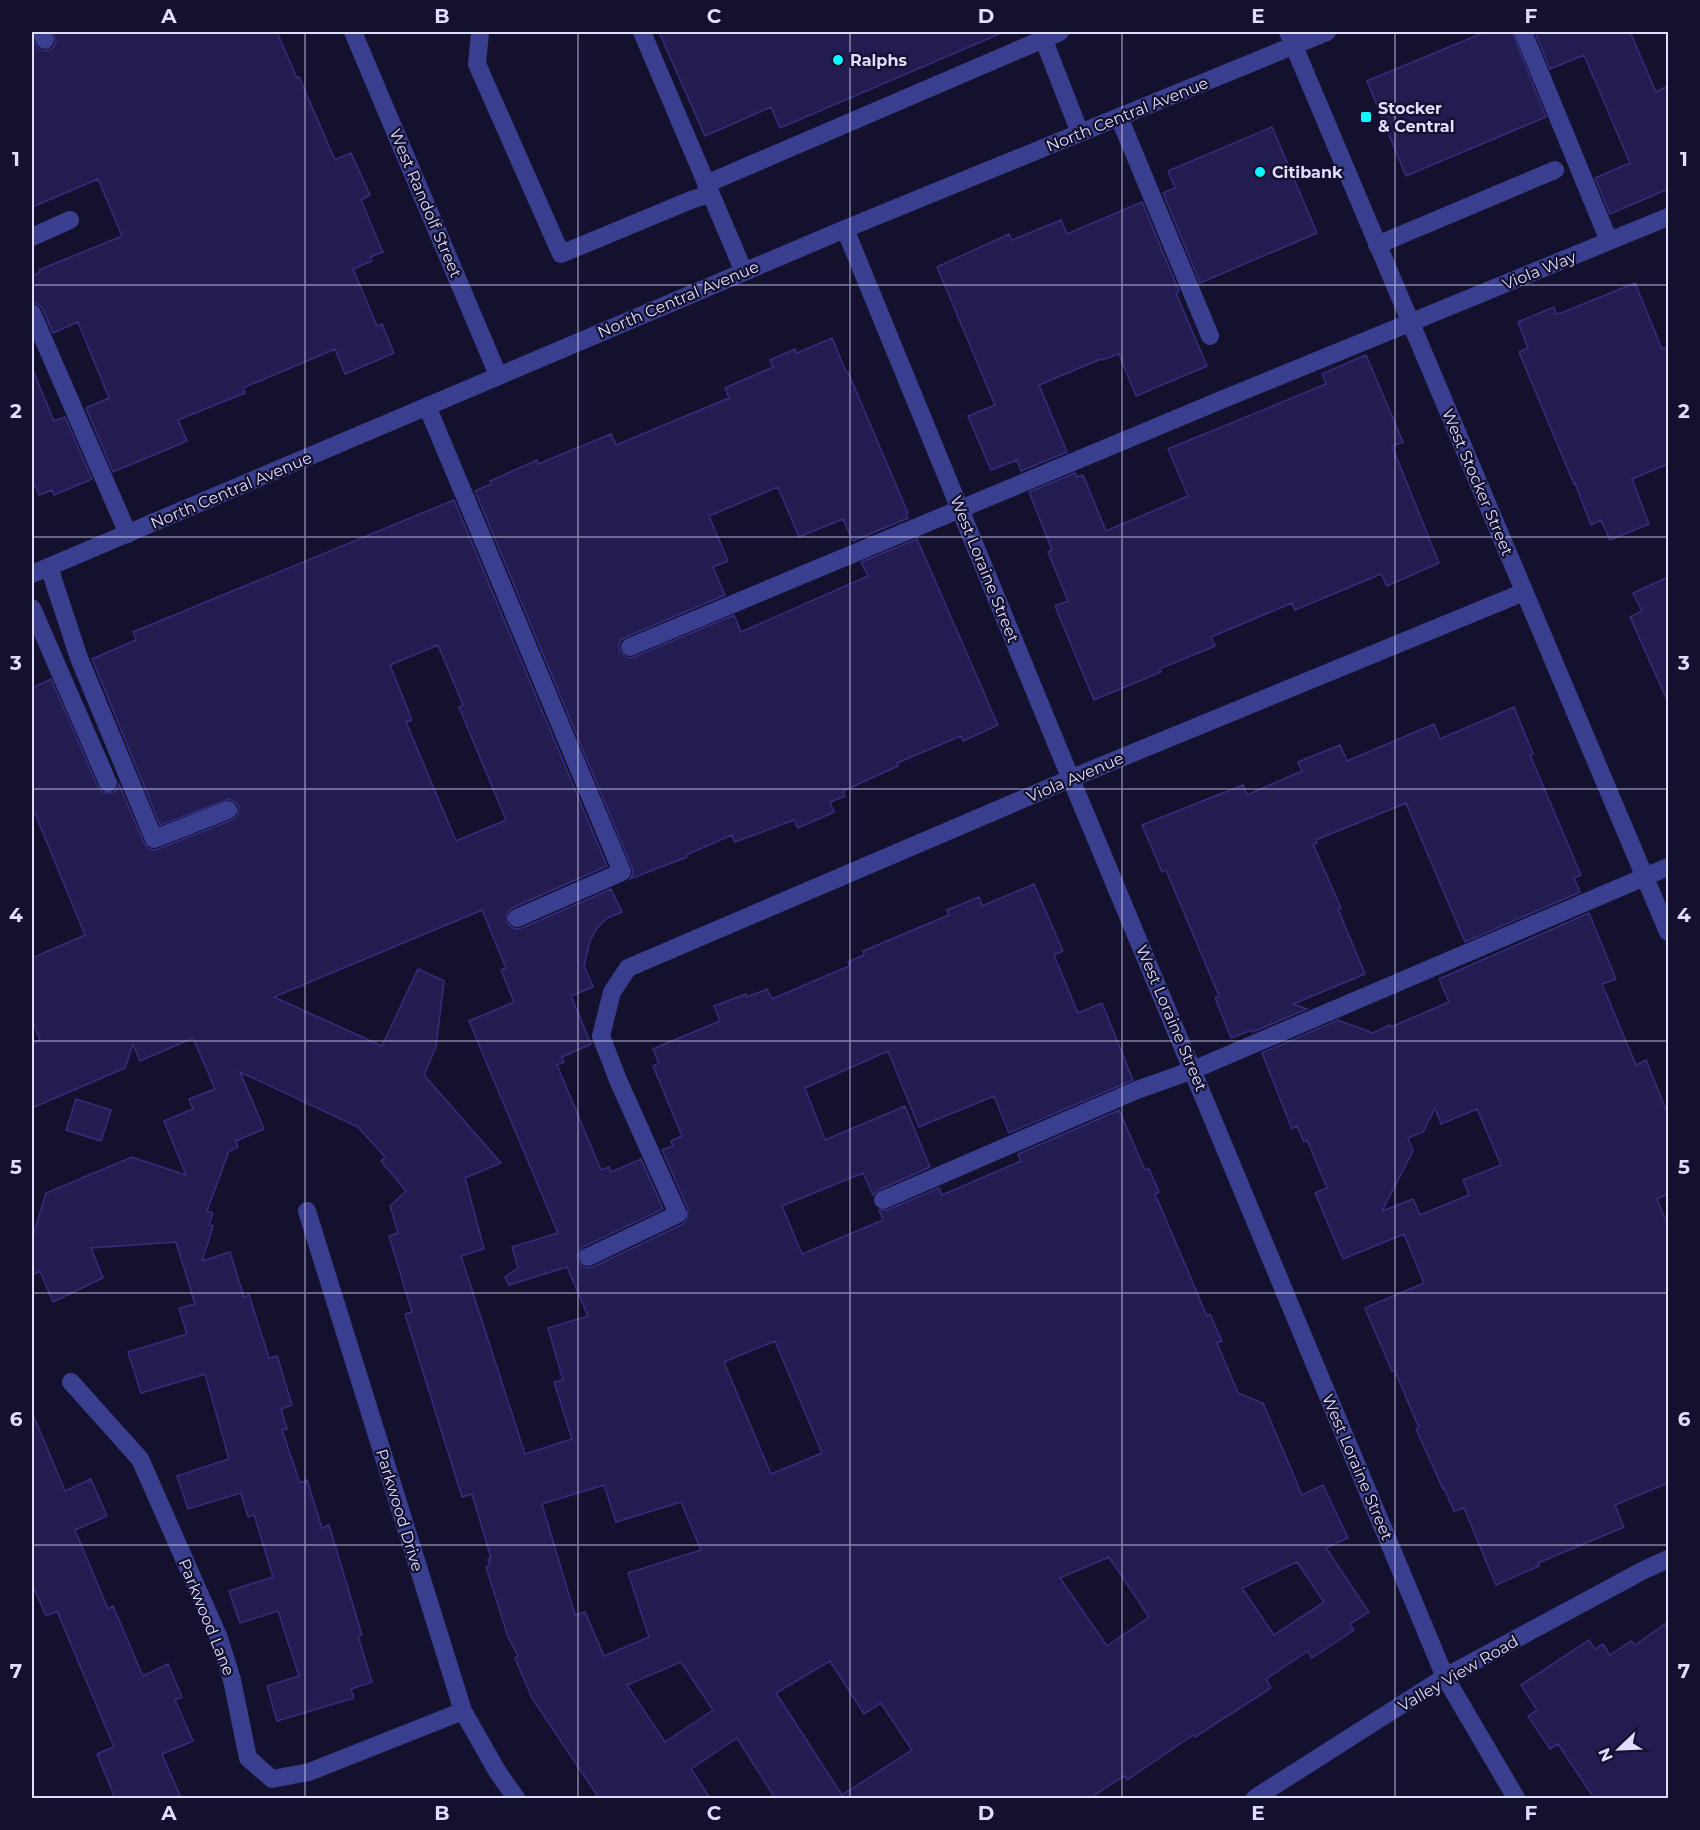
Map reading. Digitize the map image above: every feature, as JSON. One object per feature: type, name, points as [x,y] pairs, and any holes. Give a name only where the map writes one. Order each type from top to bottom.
[{"type":"street","name":"West Randolf Street","points":[[355,32],[498,375]]},
{"type":"street","points":[[480,32],[477,64],[561,254],[691,200],[708,189],[1049,34],[1080,133]]},
{"type":"street","points":[[642,32],[744,272]]},
{"type":"street","name":"North Central Avenue","points":[[32,574],[845,229],[1119,117],[1291,38],[1327,32]]},
{"type":"street","points":[[1523,32],[1609,241]]},
{"type":"street","name":"West Stocker Street","points":[[1291,38],[1668,932]]},
{"type":"street","points":[[1119,117],[1210,336]]},
{"type":"street","points":[[1377,245],[1555,170]]},
{"type":"street","name":"Viola Way","points":[[630,647],[960,508],[1668,217]]},
{"type":"street","points":[[32,237],[70,220]]},
{"type":"street","name":"West Loraine Street","points":[[845,229],[1445,1677],[1516,1798]]},
{"type":"street","points":[[32,313],[128,534]]},
{"type":"street","points":[[427,406],[622,872],[517,918]]},
{"type":"street","points":[[49,567],[79,658],[154,839],[228,810]]},
{"type":"street","name":"Viola Avenue","points":[[588,1257],[678,1214],[618,1080],[601,1036],[612,992],[628,968],[1072,778],[1524,592]]},
{"type":"street","points":[[32,608],[108,783]]},
{"type":"street","points":[[883,1200],[1137,1090],[1193,1070],[1668,867]]},
{"type":"street","name":"Parkwood Drive","points":[[307,1211],[463,1711],[497,1771],[516,1798]]},
{"type":"street","name":"Parkwood Lane","points":[[71,1382],[140,1459],[219,1638],[232,1680],[248,1758],[272,1779],[309,1772],[463,1711]]},
{"type":"street","name":"Valley View Road","points":[[1255,1798],[1445,1677],[1668,1559]]},
{"type":"building","points":[[53,32],[277,32],[335,160],[351,153],[370,195],[361,200],[383,252],[370,257],[372,261],[353,269],[377,326],[382,324],[394,353],[345,374],[335,349],[243,388],[245,393],[178,420],[187,441],[113,472],[86,408],[109,398],[78,322],[53,333],[42,308],[33,302],[32,298],[32,276],[40,272],[39,270],[122,236],[98,179],[32,207],[32,38],[38,49],[49,50],[54,47],[56,41]]},
{"type":"building","points":[[659,32],[1004,32],[780,128],[771,107],[705,136]]},
{"type":"building","points":[[1485,32],[1512,32],[1546,117],[1406,176],[1367,81]]},
{"type":"building","points":[[1535,32],[1636,32],[1631,34],[1656,92],[1668,86],[1668,189],[1610,214],[1595,178],[1630,163],[1584,55],[1550,69]]},
{"type":"building","points":[[1272,127],[1317,233],[1200,283],[1163,193],[1175,188],[1168,171]]},
{"type":"building","points":[[1142,202],[1179,291],[1176,293],[1207,366],[1136,396],[1119,354],[1101,359],[1039,385],[1067,452],[1021,471],[1017,460],[991,470],[968,416],[995,405],[937,267],[1009,234],[1012,240],[1061,220],[1067,234]]},
{"type":"building","points":[[1635,283],[1662,349],[1668,347],[1668,464],[1632,479],[1649,524],[1610,540],[1601,520],[1591,525],[1519,352],[1528,348],[1518,322],[1554,307],[1556,314],[1561,313]]},
{"type":"building","points":[[832,338],[908,513],[906,514],[908,518],[853,541],[843,519],[799,537],[778,487],[709,516],[728,561],[713,567],[725,595],[626,637],[619,645],[620,652],[628,658],[634,657],[734,615],[741,632],[868,576],[861,562],[917,539],[998,725],[963,741],[961,736],[897,763],[898,766],[843,791],[845,796],[830,802],[834,812],[798,828],[794,820],[735,842],[732,835],[686,855],[687,857],[630,879],[633,874],[632,868],[475,491],[491,484],[490,481],[537,460],[538,464],[611,434],[616,445],[729,398],[725,388],[773,367],[770,360],[795,349],[797,353]]},
{"type":"building","points":[[1366,355],[1403,442],[1392,446],[1439,563],[1387,586],[1381,574],[1295,610],[1292,603],[1211,637],[1215,646],[1159,669],[1161,672],[1094,700],[1055,606],[1068,601],[1048,552],[1052,550],[1029,492],[1075,473],[1077,477],[1083,475],[1106,531],[1188,496],[1168,449],[1326,384],[1322,374]]},
{"type":"building","points":[[32,368],[54,421],[65,417],[92,479],[54,495],[52,490],[39,495],[32,478]]},
{"type":"building","points":[[454,500],[607,866],[512,908],[508,912],[507,922],[516,929],[522,928],[611,889],[622,912],[607,918],[597,928],[590,941],[584,966],[593,987],[571,996],[591,1044],[562,1057],[564,1062],[557,1065],[601,1170],[609,1167],[611,1172],[641,1159],[663,1209],[583,1247],[577,1256],[581,1266],[587,1268],[683,1224],[687,1220],[688,1209],[662,1150],[673,1146],[671,1141],[682,1136],[653,1066],[659,1063],[653,1049],[720,1021],[714,1006],[767,989],[772,999],[849,966],[848,962],[864,955],[863,951],[949,915],[947,910],[979,897],[982,906],[1034,884],[1063,951],[1054,955],[1078,1013],[1102,1003],[1133,1080],[1009,1133],[994,1096],[919,1127],[888,1051],[805,1088],[825,1140],[905,1106],[930,1167],[879,1190],[873,1195],[863,1173],[782,1206],[802,1254],[883,1220],[879,1210],[887,1210],[939,1188],[942,1195],[1021,1161],[1018,1154],[1119,1110],[1145,1170],[1149,1169],[1159,1192],[1155,1194],[1207,1316],[1210,1314],[1222,1341],[1217,1343],[1238,1393],[1263,1403],[1302,1495],[1323,1485],[1348,1538],[1326,1548],[1369,1612],[1350,1624],[1354,1630],[1312,1658],[1308,1651],[1266,1679],[1271,1688],[1195,1737],[1193,1735],[1127,1780],[1124,1776],[1090,1798],[775,1798],[737,1738],[691,1769],[710,1798],[599,1798],[532,1698],[515,1658],[518,1656],[508,1637],[486,1567],[490,1565],[488,1559],[491,1558],[472,1494],[462,1497],[405,1314],[412,1312],[389,1236],[398,1233],[390,1206],[406,1191],[381,1161],[385,1157],[358,1127],[240,1072],[264,1129],[236,1141],[238,1147],[229,1151],[207,1211],[213,1213],[209,1225],[213,1226],[202,1261],[230,1252],[244,1297],[249,1295],[269,1358],[277,1356],[292,1405],[281,1409],[287,1429],[282,1430],[300,1483],[307,1480],[322,1528],[329,1525],[362,1635],[358,1636],[372,1682],[351,1689],[354,1698],[277,1721],[267,1686],[299,1676],[278,1611],[240,1623],[229,1591],[273,1577],[254,1515],[248,1517],[241,1493],[188,1509],[177,1476],[229,1459],[205,1374],[141,1393],[128,1352],[187,1334],[179,1308],[195,1304],[176,1242],[91,1248],[103,1278],[53,1302],[40,1271],[32,1275],[32,1239],[46,1193],[132,1157],[186,1175],[164,1121],[193,1109],[189,1099],[215,1089],[193,1038],[140,1061],[133,1044],[125,1068],[32,1108],[32,1044],[40,1040],[32,1020],[32,958],[85,935],[32,806],[32,688],[51,679],[98,787],[102,792],[112,793],[117,790],[119,784],[148,848],[158,849],[237,817],[239,806],[229,799],[160,825],[92,659],[136,640],[133,632]],"holes":[[[438,645],[463,705],[459,707],[506,820],[456,841],[406,722],[412,720],[390,665]],[[482,910],[506,968],[501,970],[514,1002],[469,1021],[558,1233],[512,1247],[518,1268],[505,1277],[509,1285],[567,1267],[588,1316],[548,1328],[563,1380],[554,1382],[572,1439],[525,1454],[461,1256],[484,1249],[465,1178],[501,1163],[424,1075],[436,1047],[444,981],[418,969],[382,1046],[274,997]],[[775,1341],[822,1453],[771,1474],[724,1362]],[[604,1485],[616,1522],[681,1502],[701,1550],[628,1573],[649,1637],[604,1656],[585,1612],[575,1615],[542,1504]],[[1109,1557],[1149,1617],[1107,1646],[1060,1578]],[[1297,1562],[1324,1602],[1274,1635],[1242,1588]],[[830,1661],[864,1714],[881,1703],[912,1750],[842,1795],[776,1693]],[[681,1662],[713,1710],[665,1742],[627,1685]]]},
{"type":"building","points":[[1668,577],[1668,702],[1630,617],[1642,611],[1633,593]]},
{"type":"building","points":[[1514,707],[1533,754],[1530,755],[1581,875],[1574,878],[1580,892],[1465,942],[1406,803],[1316,840],[1317,843],[1313,844],[1341,908],[1338,909],[1365,974],[1293,1004],[1307,1009],[1253,1032],[1252,1030],[1231,1038],[1215,998],[1219,996],[1166,870],[1162,872],[1142,825],[1243,785],[1247,795],[1302,771],[1298,762],[1340,745],[1347,761],[1434,724],[1440,739]]},
{"type":"building","points":[[1589,913],[1616,979],[1602,984],[1636,1065],[1646,1060],[1668,1115],[1668,1194],[1657,1199],[1668,1226],[1668,1483],[1615,1505],[1624,1527],[1538,1563],[1539,1566],[1496,1585],[1464,1508],[1454,1511],[1443,1489],[1416,1429],[1419,1428],[1395,1371],[1392,1371],[1365,1308],[1424,1283],[1404,1234],[1343,1259],[1315,1193],[1327,1188],[1307,1140],[1304,1142],[1297,1126],[1292,1129],[1262,1053],[1338,1020],[1373,1033],[1390,1025],[1391,1027],[1449,1002],[1439,979]],"holes":[[[1435,1108],[1441,1124],[1477,1109],[1501,1165],[1463,1180],[1469,1195],[1420,1215],[1413,1199],[1382,1211],[1413,1151],[1408,1138],[1423,1132]]]},
{"type":"building","points":[[76,1099],[111,1110],[101,1141],[66,1130]]},
{"type":"building","points":[[32,1412],[65,1491],[91,1479],[107,1516],[75,1530],[108,1609],[113,1606],[143,1676],[168,1664],[182,1697],[175,1700],[193,1741],[162,1754],[181,1798],[115,1798],[97,1754],[114,1747],[57,1611],[46,1616],[32,1583]]},
{"type":"building","points":[[1668,1622],[1668,1798],[1594,1798],[1558,1744],[1550,1749],[1528,1716],[1537,1710],[1521,1685],[1589,1640],[1595,1649],[1603,1644],[1610,1655],[1631,1641],[1635,1645]]},
{"type":"place","name":"Ralphs","points":[[838,60]]},
{"type":"place","name":"Stocker & Central","points":[[1366,117]]},
{"type":"place","name":"Citibank","points":[[1260,172]]}]
